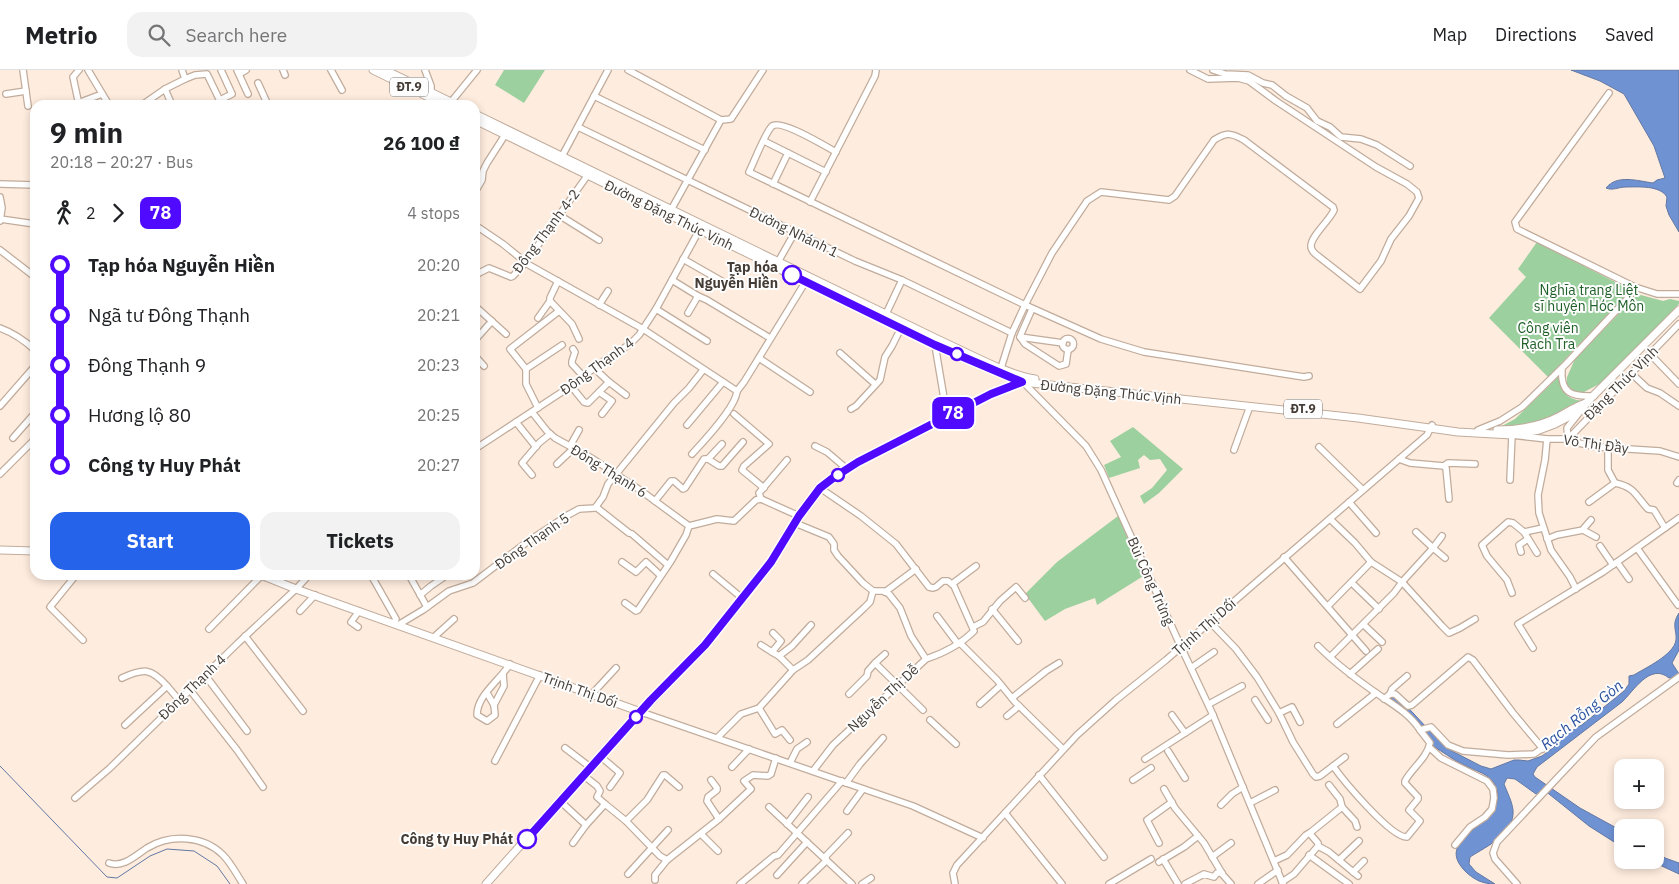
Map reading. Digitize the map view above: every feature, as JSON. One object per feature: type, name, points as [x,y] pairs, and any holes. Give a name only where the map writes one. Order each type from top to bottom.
[{"type":"main road","name":"ĐT.9","points":[[374,70],[439,100]]},
{"type":"main road","name":"ĐT.9","points":[[385,70],[431,92],[441,100]]},
{"type":"main road","name":"Đường Đặng Thúc Vịnh","points":[[480,117],[561,159],[587,176],[778,262],[1024,379],[1337,412],[1458,432],[1512,435],[1539,430],[1555,424],[1584,407],[1679,310]]},
{"type":"main road","name":"Đường Đặng Thúc Vịnh","points":[[480,122],[672,210],[701,228],[935,345],[1024,379],[1431,427],[1478,430],[1504,430],[1528,427],[1547,422],[1578,405],[1584,407]]},
{"type":"main road","points":[[486,884],[583,774],[705,645],[771,562],[797,519],[820,488],[847,469],[947,416],[1024,379]]},
{"type":"main road","points":[[0,550],[30,551]]},
{"type":"main road","name":"Trịnh Thị Dối","points":[[274,580],[641,712]]},
{"type":"street","points":[[23,70],[28,106]]},
{"type":"street","points":[[77,100],[73,77],[79,70]]},
{"type":"street","points":[[88,70],[106,100]]},
{"type":"street","points":[[182,70],[185,79]]},
{"type":"street","points":[[221,70],[232,94],[224,100]]},
{"type":"street","points":[[246,70],[238,72],[248,94]]},
{"type":"street","points":[[331,70],[342,90]]},
{"type":"street","points":[[425,70],[431,86],[431,92]]},
{"type":"street","points":[[448,100],[477,70]]},
{"type":"street","points":[[561,159],[608,70]]},
{"type":"street","points":[[628,70],[721,120],[731,119],[763,70]]},
{"type":"street","points":[[810,202],[875,76],[876,70]]},
{"type":"street","points":[[1001,368],[1012,333],[1025,305],[1052,253],[1086,201],[1101,192],[1169,200],[1175,196],[1214,140],[1222,135],[1232,134],[1244,140],[1333,207],[1332,216],[1313,240],[1311,246],[1318,256],[1360,289],[1382,260],[1391,239],[1416,204],[1419,198],[1417,192],[1276,101],[1249,81],[1238,78],[1208,79],[1190,70]]},
{"type":"street","points":[[1213,70],[1225,74],[1248,75],[1272,85],[1286,96],[1307,108],[1317,121],[1330,127],[1341,137],[1361,139],[1375,144],[1388,150],[1410,166]]},
{"type":"street","points":[[149,100],[194,73],[206,73],[220,100]]},
{"type":"street","points":[[258,83],[266,100]]},
{"type":"street","points":[[165,89],[170,100]]},
{"type":"street","points":[[6,94],[26,92]]},
{"type":"street","points":[[1609,93],[1515,222],[1515,225],[1517,228],[1635,288],[1657,294],[1679,294]]},
{"type":"street","points":[[88,100],[102,94]]},
{"type":"street","points":[[594,96],[705,150]]},
{"type":"street","points":[[672,210],[721,120]]},
{"type":"street","points":[[836,152],[784,125],[778,124],[773,126],[749,172],[1032,309],[1101,339],[1144,352],[1304,377],[1310,376]]},
{"type":"street","name":"Đường Nhánh 1","points":[[578,127],[855,261],[902,280],[1012,333]]},
{"type":"street","points":[[480,183],[487,163],[506,135]]},
{"type":"street","points":[[764,141],[826,172]]},
{"type":"street","points":[[773,184],[788,153]]},
{"type":"street","name":"Đông Thạnh 4-2","points":[[480,273],[490,268],[511,277],[526,262],[587,176]]},
{"type":"street","points":[[0,184],[30,185]]},
{"type":"street","points":[[0,197],[2,208],[0,220],[30,223]]},
{"type":"street","points":[[559,216],[599,240]]},
{"type":"street","points":[[480,228],[526,262],[643,329],[737,391]]},
{"type":"street","name":"Đông Thạnh 4","points":[[480,446],[572,386],[594,368],[630,344],[656,309],[701,228]]},
{"type":"street","points":[[778,262],[795,232]]},
{"type":"street","points":[[0,250],[30,273]]},
{"type":"street","points":[[683,259],[725,283]]},
{"type":"street","points":[[672,280],[770,338]]},
{"type":"street","points":[[886,314],[902,280]]},
{"type":"street","points":[[692,454],[720,422],[737,397],[737,391],[806,281]]},
{"type":"street","points":[[538,318],[550,301],[558,282]]},
{"type":"street","points":[[1478,430],[1500,421],[1522,407],[1629,297],[1635,288]]},
{"type":"street","points":[[599,305],[608,292]]},
{"type":"street","points":[[688,313],[698,296]]},
{"type":"street","points":[[550,301],[572,324],[580,339]]},
{"type":"street","points":[[656,309],[707,341]]},
{"type":"street","points":[[1020,337],[1032,309]]},
{"type":"street","points":[[480,310],[506,334]]},
{"type":"street","points":[[538,408],[526,384],[526,369],[510,349],[559,311]]},
{"type":"street","points":[[480,334],[492,321]]},
{"type":"street","name":"Đặng Thúc Vịnh","points":[[1568,439],[1679,324]]},
{"type":"street","points":[[1020,337],[1026,344],[1060,366],[1066,364],[1068,350],[1074,346],[1073,341],[1070,339],[1072,326]]},
{"type":"street","points":[[0,328],[10,331],[30,345]]},
{"type":"street","points":[[851,409],[880,380],[885,357],[901,328]]},
{"type":"street","points":[[1020,337],[1063,343]]},
{"type":"street","points":[[1063,343],[1070,339]]},
{"type":"street","points":[[1063,343],[1064,348],[1068,350]]},
{"type":"street","points":[[526,369],[562,345]]},
{"type":"street","points":[[935,345],[947,416]]},
{"type":"street","points":[[573,348],[575,352],[572,364],[583,376]]},
{"type":"street","points":[[840,353],[875,384]]},
{"type":"street","points":[[1650,354],[1679,384]]},
{"type":"street","points":[[759,358],[810,392]]},
{"type":"street","points":[[480,362],[484,366]]},
{"type":"street","points":[[1562,367],[1562,384],[1565,388],[1574,396],[1594,396]]},
{"type":"street","points":[[594,368],[626,395]]},
{"type":"street","points":[[668,565],[596,507],[608,484],[703,370]]},
{"type":"street","points":[[0,406],[30,372]]},
{"type":"street","points":[[1631,373],[1647,388],[1660,393],[1679,406]]},
{"type":"street","name":"Bùi Công Trừng","points":[[1024,379],[1081,440],[1094,457],[1213,714],[1282,883]]},
{"type":"street","points":[[572,386],[584,402],[588,403],[609,382]]},
{"type":"street","points":[[687,425],[723,382]]},
{"type":"street","points":[[599,392],[612,401],[602,414]]},
{"type":"street","points":[[1234,450],[1250,406]]},
{"type":"street","name":"Đặng Thúc Vịnh","points":[[1568,439],[1567,428],[1584,407]]},
{"type":"street","name":"Đông Thạnh 6","points":[[532,412],[550,434],[616,475],[689,526]]},
{"type":"street","points":[[734,414],[769,444],[742,470],[764,488]]},
{"type":"street","points":[[12,438],[30,418]]},
{"type":"street","points":[[516,422],[536,447]]},
{"type":"street","name":"Trịnh Thị Dối","points":[[955,884],[952,876],[954,870],[1077,735],[1427,435],[1431,427]]},
{"type":"street","points":[[557,464],[572,447],[579,430]]},
{"type":"street","points":[[532,475],[522,463],[550,434]]},
{"type":"street","points":[[1510,480],[1512,435]]},
{"type":"street","name":"Võ Thị Đầy","points":[[1512,435],[1568,439],[1574,442],[1608,447],[1660,451],[1679,457]]},
{"type":"street","points":[[1547,439],[1538,495],[1539,513],[1551,550],[1570,577],[1576,590]]},
{"type":"street","points":[[708,459],[722,466],[743,442]]},
{"type":"street","points":[[0,474],[30,443]]},
{"type":"street","points":[[655,501],[671,481],[674,481],[683,489],[685,488],[704,459],[708,459],[722,444]]},
{"type":"street","points":[[815,446],[827,452],[847,469]]},
{"type":"street","points":[[1319,447],[1363,490]]},
{"type":"street","points":[[1608,447],[1608,470],[1615,483],[1628,487],[1635,492],[1648,509],[1654,510],[1665,528]]},
{"type":"street","points":[[1399,459],[1410,463],[1444,466],[1448,463],[1475,464]]},
{"type":"street","points":[[761,499],[759,492],[786,460]]},
{"type":"street","points":[[1444,466],[1447,472],[1450,498]]},
{"type":"street","points":[[1588,502],[1615,483]]},
{"type":"street","points":[[820,488],[861,516],[896,544],[929,586],[936,588],[948,580],[962,602],[965,614],[973,628]]},
{"type":"street","points":[[625,603],[637,611],[668,565],[686,535],[689,526],[717,519],[734,520],[756,500],[761,499],[829,537],[834,544],[834,550],[838,556],[863,583],[874,591],[878,590],[889,594],[900,608],[911,636],[926,660]]},
{"type":"street","points":[[1349,502],[1376,533]]},
{"type":"street","name":"Đông Thạnh 5","points":[[480,578],[527,542],[568,515],[579,509],[592,510],[596,507]]},
{"type":"street","points":[[1533,648],[1518,624],[1576,590],[1679,518]]},
{"type":"street","points":[[1330,519],[1356,543],[1371,562],[1402,582],[1449,632],[1460,628],[1474,619]]},
{"type":"street","points":[[1583,530],[1591,520]]},
{"type":"street","points":[[1512,593],[1507,580],[1487,556],[1482,545],[1508,522],[1513,523],[1524,532],[1537,553]]},
{"type":"street","points":[[1524,532],[1543,528]]},
{"type":"street","points":[[1547,539],[1556,535],[1583,530],[1596,537]]},
{"type":"street","points":[[1416,532],[1445,558]]},
{"type":"street","points":[[1330,657],[1394,593],[1442,536]]},
{"type":"street","points":[[1521,552],[1519,546],[1528,539]]},
{"type":"street","points":[[1600,546],[1629,579]]},
{"type":"street","points":[[1637,548],[1678,605]]},
{"type":"street","points":[[1284,557],[1366,651]]},
{"type":"street","points":[[622,562],[636,572],[646,562],[660,575]]},
{"type":"street","points":[[1328,606],[1371,562]]},
{"type":"street","points":[[952,584],[976,566]]},
{"type":"street","points":[[885,592],[916,569]]},
{"type":"street","points":[[713,574],[742,598]]},
{"type":"street","points":[[72,580],[50,607],[83,640]]},
{"type":"street","points":[[209,629],[257,580]]},
{"type":"street","name":"Đông Thạnh 4","points":[[75,798],[110,768],[304,580]]},
{"type":"street","points":[[374,580],[396,619],[396,624]]},
{"type":"street","points":[[412,580],[427,607]]},
{"type":"street","points":[[420,595],[440,580]]},
{"type":"street","name":"Đông Thạnh 5","points":[[396,624],[427,607],[449,591],[477,580]]},
{"type":"street","points":[[1354,585],[1379,609]]},
{"type":"street","name":"Nguyễn Thị Dễ","points":[[812,771],[833,745],[926,660],[959,643],[974,631],[973,628],[983,622],[992,609],[1016,587],[1025,598]]},
{"type":"street","points":[[718,738],[741,714],[759,708],[793,670],[808,660],[870,602],[874,591]]},
{"type":"street","points":[[300,611],[314,595]]},
{"type":"street","points":[[992,609],[1018,641]]},
{"type":"street","points":[[358,627],[351,622],[359,611]]},
{"type":"street","points":[[936,616],[959,643],[1063,750]]},
{"type":"street","points":[[434,637],[454,619]]},
{"type":"street","points":[[1210,622],[1236,649],[1257,677],[1279,713],[1292,742],[1313,774],[1316,777],[1320,776],[1345,757]]},
{"type":"street","points":[[1364,625],[1382,642]]},
{"type":"street","points":[[779,656],[792,646],[811,626]]},
{"type":"street","points":[[772,652],[781,641],[773,633]]},
{"type":"street","points":[[245,636],[303,711]]},
{"type":"street","points":[[761,646],[779,656],[793,670]]},
{"type":"street","points":[[1318,646],[1350,674],[1423,728],[1430,743],[1422,759],[1412,769],[1405,781],[1418,797],[1409,810],[1420,821],[1407,838],[1402,838],[1392,830],[1358,797],[1332,766]]},
{"type":"street","points":[[1350,674],[1378,649]]},
{"type":"street","points":[[1191,668],[1214,652]]},
{"type":"street","points":[[849,694],[885,654]]},
{"type":"street","points":[[1390,694],[1395,694],[1408,706],[1412,705],[1468,657],[1473,660],[1513,714],[1543,749]]},
{"type":"street","points":[[875,663],[923,710]]},
{"type":"street","points":[[1012,698],[1046,670],[1059,663]]},
{"type":"street","points":[[487,693],[494,705],[495,715],[487,721],[477,715],[477,707],[487,693],[504,674],[510,664]]},
{"type":"street","points":[[592,694],[616,668]]},
{"type":"street","points":[[122,678],[133,673],[151,672],[159,676],[179,700]]},
{"type":"street","points":[[494,705],[504,686],[504,674]]},
{"type":"street","points":[[205,675],[247,731]]},
{"type":"street","points":[[496,761],[540,675]]},
{"type":"street","points":[[1384,699],[1407,676]]},
{"type":"street","points":[[1518,884],[1495,859],[1493,853],[1497,842],[1596,736],[1678,680]]},
{"type":"street","points":[[980,704],[1001,685]]},
{"type":"street","points":[[125,725],[167,686]]},
{"type":"street","points":[[1208,704],[1242,686]]},
{"type":"street","points":[[190,690],[263,788]]},
{"type":"street","points":[[1337,724],[1376,693]]},
{"type":"street","points":[[1255,700],[1268,720]]},
{"type":"street","points":[[1007,716],[1019,706]]},
{"type":"street","points":[[1279,713],[1292,707],[1300,722]]},
{"type":"street","points":[[759,708],[775,734],[782,730],[790,740]]},
{"type":"street","name":"Trịnh Thị Dối","points":[[641,712],[863,788],[926,812],[983,838]]},
{"type":"street","points":[[1145,759],[1213,714]]},
{"type":"street","points":[[1172,715],[1185,733]]},
{"type":"street","points":[[930,720],[956,744]]},
{"type":"street","points":[[1423,728],[1433,728],[1448,745],[1463,751],[1531,755],[1543,749],[1562,732]]},
{"type":"street","points":[[740,884],[774,856],[778,855],[883,738]]},
{"type":"street","points":[[790,763],[797,749],[807,742]]},
{"type":"street","points":[[1429,747],[1441,758],[1487,781],[1493,789],[1492,808],[1485,817],[1470,827],[1455,845]]},
{"type":"street","points":[[565,748],[590,767]]},
{"type":"street","points":[[732,767],[749,748]]},
{"type":"street","points":[[1168,751],[1185,778]]},
{"type":"street","points":[[600,756],[620,773],[610,786]]},
{"type":"street","points":[[655,880],[655,876],[667,860],[719,819],[751,789],[744,781],[753,775],[768,776],[770,774],[776,758]]},
{"type":"street","points":[[1133,780],[1151,768]]},
{"type":"street","points":[[583,774],[597,786],[600,791],[597,797],[626,821],[667,860]]},
{"type":"street","points":[[626,821],[647,800],[663,775],[679,787]]},
{"type":"street","points":[[1039,775],[1104,857]]},
{"type":"street","points":[[711,780],[717,790],[708,797],[707,801],[719,819]]},
{"type":"street","points":[[1329,785],[1340,799],[1342,807],[1355,821],[1357,827]]},
{"type":"street","points":[[1221,805],[1232,794],[1243,787]]},
{"type":"street","points":[[847,811],[863,788]]},
{"type":"street","points":[[1164,789],[1231,884]]},
{"type":"street","points":[[1250,803],[1275,790]]},
{"type":"street","points":[[787,824],[808,797]]},
{"type":"street","points":[[560,801],[586,825]]},
{"type":"street","points":[[1159,843],[1147,820],[1172,802]]},
{"type":"street","points":[[573,842],[605,804]]},
{"type":"street","points":[[1274,861],[1287,855],[1306,835],[1342,807]]},
{"type":"street","points":[[769,808],[852,884]]},
{"type":"street","points":[[1006,813],[1062,884]]},
{"type":"street","points":[[628,874],[668,830]]},
{"type":"street","points":[[1311,832],[1318,846],[1329,852],[1356,874],[1364,861]]},
{"type":"street","points":[[802,884],[826,861],[826,856],[848,833]]},
{"type":"street","points":[[701,834],[718,851]]},
{"type":"street","points":[[1178,884],[1161,861],[1198,836]]},
{"type":"street","points":[[109,863],[115,865],[122,864],[162,841],[186,838],[210,846],[221,853],[243,884]]},
{"type":"street","points":[[1339,860],[1359,841]]},
{"type":"street","points":[[777,875],[807,842]]},
{"type":"street","points":[[1212,856],[1232,843]]},
{"type":"street","points":[[1282,883],[1294,874],[1318,846]]},
{"type":"street","points":[[1309,855],[1348,884]]},
{"type":"street","points":[[1109,884],[1151,860]]},
{"type":"street","points":[[1258,884],[1278,870]]},
{"type":"street","points":[[1185,884],[1204,874],[1214,877],[1217,873],[1222,873]]},
{"type":"street","points":[[862,884],[871,878]]},
{"type":"green space","points":[[504,70],[545,70],[524,103],[495,85]]},
{"type":"green space","points":[[1537,242],[1621,285],[1625,291],[1623,299],[1548,377],[1489,318],[1526,277],[1518,269]]},
{"type":"green space","points":[[1641,295],[1663,301],[1670,299],[1679,301],[1679,304],[1605,381],[1584,392],[1571,390],[1567,384],[1567,377],[1575,359],[1635,297]]},
{"type":"green space","points":[[1559,376],[1565,394],[1583,401],[1541,423],[1498,428],[1515,419]]},
{"type":"green space","points":[[1133,427],[1183,469],[1159,493],[1144,504],[1140,496],[1152,488],[1167,470],[1160,459],[1150,460],[1144,455],[1138,460],[1140,468],[1109,478],[1104,465],[1121,457],[1110,441]]},
{"type":"green space","points":[[1118,516],[1145,575],[1097,605],[1095,598],[1065,609],[1045,621],[1025,594],[1057,562]]},
{"type":"water","points":[[1571,70],[1679,70],[1679,232],[1669,215],[1666,206],[1667,197],[1664,193],[1659,190],[1642,187],[1606,188],[1616,181],[1634,180],[1653,183],[1665,178],[1654,146],[1624,94],[1600,81]]},
{"type":"water","points":[[1679,613],[1679,650],[1672,663],[1679,674],[1679,679],[1655,674],[1642,680],[1622,702],[1537,767],[1533,774],[1580,808],[1614,827],[1614,842],[1589,826],[1544,790],[1536,794],[1515,779],[1507,778],[1504,784],[1513,810],[1510,826],[1492,844],[1470,857],[1469,864],[1476,872],[1495,884],[1483,882],[1468,874],[1457,859],[1457,848],[1463,839],[1493,811],[1498,800],[1494,782],[1486,775],[1458,762],[1433,746],[1432,741],[1414,718],[1392,700],[1391,697],[1400,699],[1441,743],[1481,766],[1491,769],[1514,760],[1528,761],[1542,756],[1565,735],[1583,724],[1624,691],[1629,684],[1629,676],[1652,665],[1665,656],[1674,646],[1676,640],[1675,624]]},
{"type":"water","points":[[1664,857],[1679,863],[1679,874],[1664,867]]},
{"type":"waterway","points":[[0,766],[107,877],[117,878],[150,856],[167,849],[194,851],[217,866],[230,884]]},
{"type":"bus line","name":"78","points":[[527,839],[617,737],[705,645],[771,562],[799,516],[820,488],[858,462],[991,394],[1022,382],[935,345],[792,275]]},
{"type":"place","name":"Tạp hóa Nguyễn Hiền","points":[[792,275]]},
{"type":"place","name":"Công ty Huy Phát","points":[[527,839]]},
{"type":"park label","name":"Nghĩa trang Liệt sĩ huyện Hóc Môn","points":[[1589,298]]},
{"type":"park label","name":"Công viên Rạch Tra","points":[[1548,336]]},
{"type":"water label","name":"Rạch Rỗng Gòn","points":[[1582,715]]}]
